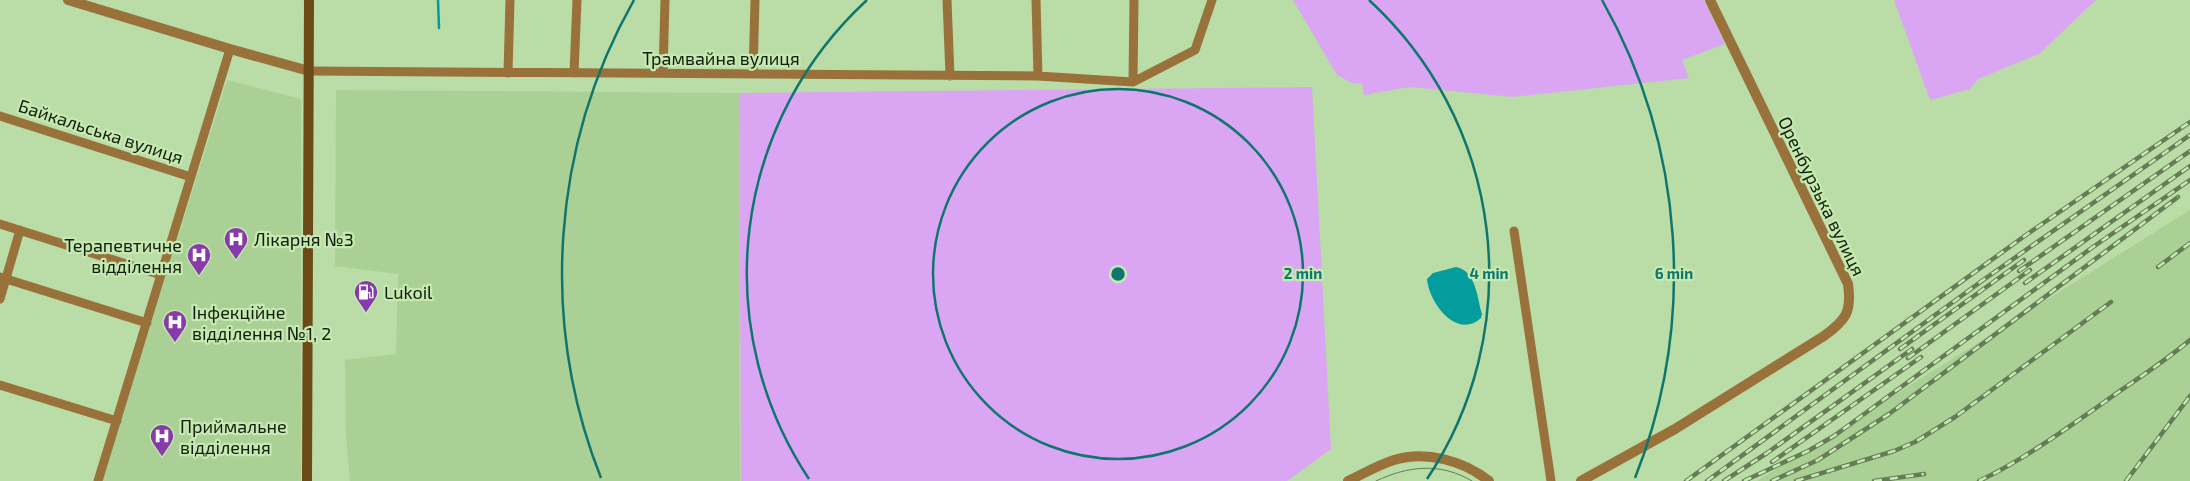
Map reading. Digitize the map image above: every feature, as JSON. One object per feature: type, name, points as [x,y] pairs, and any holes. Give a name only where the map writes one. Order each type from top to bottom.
[{"type":"main road","points":[[307,481],[309,0]]},
{"type":"street","points":[[68,0],[309,71]]},
{"type":"street","points":[[508,73],[510,0]]},
{"type":"street","points":[[574,73],[577,0]]},
{"type":"street","points":[[664,74],[665,0]]},
{"type":"street","points":[[753,74],[755,0]]},
{"type":"street","points":[[947,0],[950,76]]},
{"type":"street","points":[[1036,0],[1038,76]]},
{"type":"street","points":[[1134,0],[1133,82],[1195,50],[1212,0]]},
{"type":"street","name":"Оренбурзька вулиця","points":[[1582,481],[1675,429],[1824,336],[1844,319],[1848,310],[1848,284],[1710,0]]},
{"type":"street","points":[[98,481],[230,49]]},
{"type":"street","name":"Трамвайна вулиця","points":[[309,71],[1038,76],[1133,82]]},
{"type":"street","name":"Байкальська вулиця","points":[[0,116],[191,177]]},
{"type":"street","points":[[0,224],[161,274]]},
{"type":"street","points":[[0,299],[3,278],[20,230]]},
{"type":"street","points":[[1514,231],[1551,481]]},
{"type":"street","points":[[3,278],[147,322]]},
{"type":"street","points":[[0,385],[117,421]]},
{"type":"street","points":[[1348,481],[1386,463],[1402,458],[1419,457],[1434,458],[1459,464],[1489,481]]},
{"type":"shaded area","points":[[1293,0],[1704,0],[1725,44],[1682,60],[1689,78],[1513,97],[1410,87],[1364,95],[1362,84],[1352,83],[1337,75]]},
{"type":"shaded area","points":[[1894,0],[2096,0],[2039,54],[1978,79],[1970,89],[1930,100]]},
{"type":"shaded area","name":"Лікарня №3","points":[[227,80],[301,99],[301,481],[102,481]]},
{"type":"shaded area","points":[[1312,87],[1331,449],[1287,481],[741,481],[739,93]]},
{"type":"shaded area","points":[[336,90],[739,93],[740,481],[350,481],[346,436],[345,360],[396,354],[398,274],[335,266]]},
{"type":"shaded area","points":[[2190,210],[2190,481],[1757,481]]},
{"type":"water","points":[[1456,267],[1463,269],[1468,274],[1477,293],[1482,314],[1481,318],[1472,324],[1463,325],[1454,322],[1446,316],[1439,308],[1429,288],[1427,279],[1433,273]]},
{"type":"waterway","points":[[438,0],[439,28]]},
{"type":"tram line","points":[[1376,481],[1400,472],[1424,468],[1448,471],[1472,481]]},
{"type":"railway","points":[[1686,481],[2026,235],[2190,122]]},
{"type":"railway","points":[[1707,481],[1986,278],[2190,135]]},
{"type":"railway","points":[[2019,271],[2190,151]]},
{"type":"railway","points":[[2025,283],[2190,166]]},
{"type":"railway","points":[[1744,481],[1808,451],[1834,436],[2093,247],[2190,180]]},
{"type":"railway","points":[[1772,481],[1818,460],[1889,414],[2178,197]]},
{"type":"railway","points":[[2158,267],[2190,243]]},
{"type":"railway","points":[[1900,349],[2024,260]]},
{"type":"railway","points":[[1908,358],[2030,270]]},
{"type":"railway","points":[[1796,481],[1894,451],[1915,442],[1955,417],[2111,302]]},
{"type":"railway","points":[[1979,481],[2011,464],[2058,434],[2158,365],[2190,340]]},
{"type":"railway","points":[[1724,481],[1767,453],[1912,349]]},
{"type":"railway","points":[[1772,462],[1921,357]]},
{"type":"railway","points":[[2126,481],[2190,396]]},
{"type":"railway","points":[[1874,481],[1924,474]]},
{"type":"place","name":"Лікарня №3","points":[[236,260]]},
{"type":"place","name":"Терапевтичне відділення","points":[[199,276]]},
{"type":"place","name":"Lukoil","points":[[366,313]]},
{"type":"place","name":"Інфекційне відділення №1, 2","points":[[175,343]]},
{"type":"place","name":"Приймальне відділення","points":[[162,457]]}]
